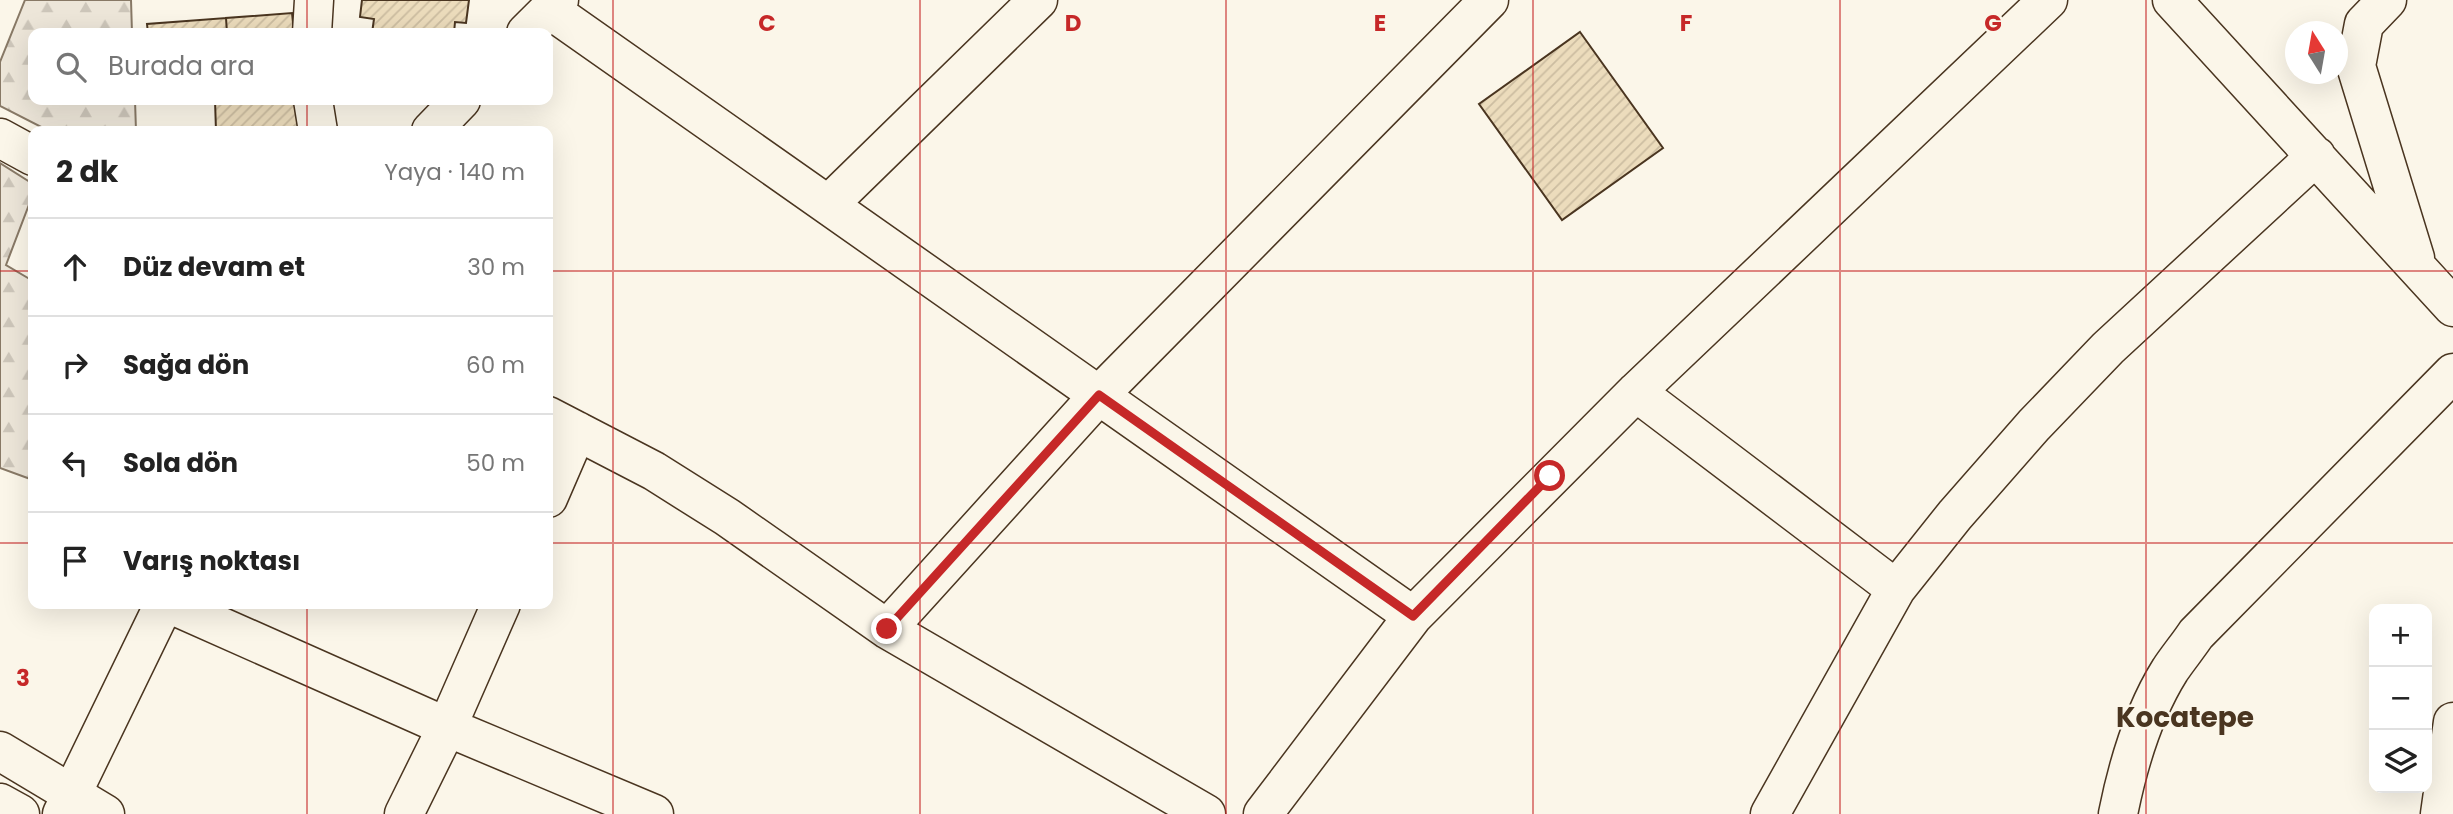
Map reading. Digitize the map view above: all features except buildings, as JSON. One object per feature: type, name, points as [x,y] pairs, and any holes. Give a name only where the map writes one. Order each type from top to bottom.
[{"type":"street","points":[[312,28],[314,0]]},
{"type":"street","points":[[828,205],[1038,0]]},
{"type":"street","points":[[887,629],[1099,395],[1489,0]]},
{"type":"street","points":[[1263,814],[1413,616],[1636,392],[2048,0]]},
{"type":"street","points":[[2172,0],[2453,307]]},
{"type":"street","points":[[2387,0],[2364,24],[2356,66],[2419,271]]},
{"type":"street","points":[[545,14],[828,205],[1413,616]]},
{"type":"street","points":[[314,105],[317,126]]},
{"type":"street","points":[[436,126],[456,105]]},
{"type":"street","points":[[0,138],[28,153]]},
{"type":"street","points":[[1770,814],[1896,589],[1990,475],[2108,348],[2316,156]]},
{"type":"street","points":[[2118,814],[2131,758],[2147,716],[2170,670],[2196,634],[2453,373]]},
{"type":"street","points":[[1636,392],[1896,589]]},
{"type":"street","points":[[553,472],[562,424],[654,471],[727,517],[887,629],[1206,814]]},
{"type":"street","points":[[66,805],[164,609]]},
{"type":"street","points":[[178,609],[654,814]]},
{"type":"street","points":[[404,814],[447,727],[499,609]]},
{"type":"street","points":[[2440,814],[2453,722]]},
{"type":"street","points":[[0,751],[66,805],[105,814]]},
{"type":"street","points":[[0,803],[20,814]]},
{"type":"green space","points":[[25,0],[131,0],[132,28],[28,28],[28,105],[135,105],[136,126],[39,126],[0,106],[0,62]]},
{"type":"green space","points":[[0,163],[28,181],[28,207],[6,265],[28,278],[28,478],[0,468]]},
{"type":"district","name":"Kocatepe","points":[[2185,717]]},
{"type":"route","points":[[887,629],[1099,395],[1413,616],[1550,476]]}]
